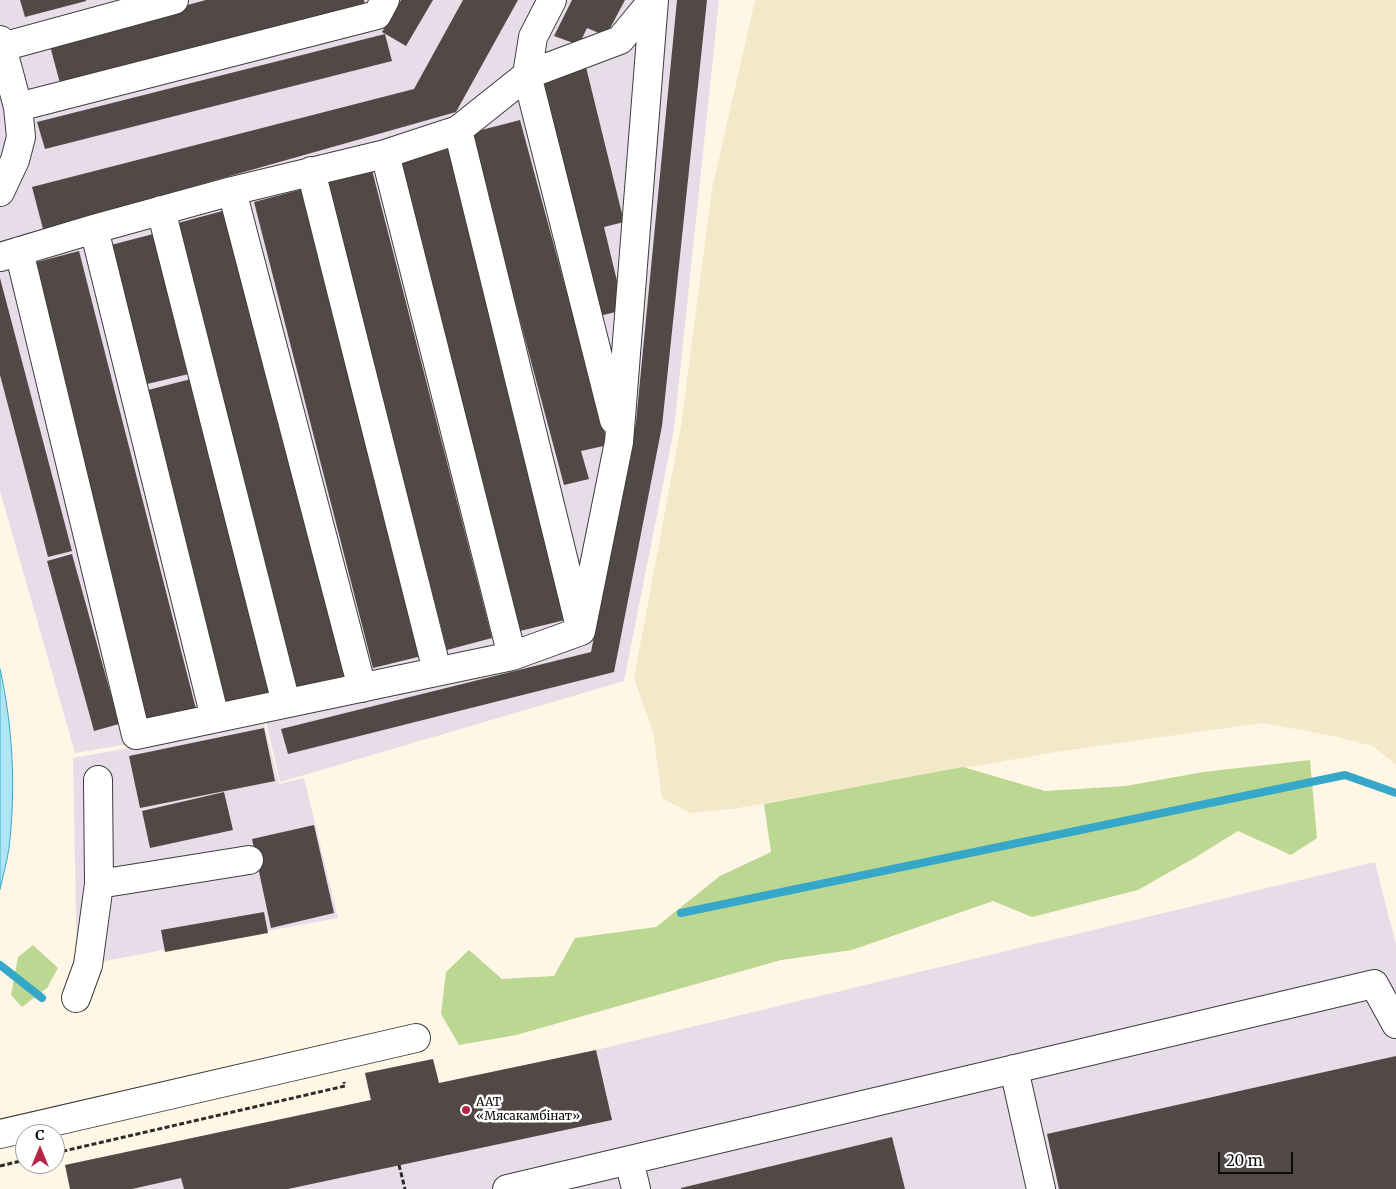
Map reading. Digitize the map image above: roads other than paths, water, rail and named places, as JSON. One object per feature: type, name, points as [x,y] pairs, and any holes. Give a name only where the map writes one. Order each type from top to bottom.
[{"type":"lane","points":[[0,192],[16,160],[21,137],[18,107],[1,43],[174,0]]},
{"type":"lane","points":[[18,107],[377,15],[385,0]]},
{"type":"lane","points":[[552,0],[534,38],[527,75],[619,442]]},
{"type":"lane","points":[[581,631],[512,656],[136,735],[10,254],[232,191],[384,154],[458,130],[527,75],[620,40],[653,0]]},
{"type":"lane","points":[[581,631],[619,442],[653,0]]},
{"type":"lane","points":[[458,130],[581,631]]},
{"type":"lane","points":[[384,154],[512,656]]},
{"type":"lane","points":[[311,171],[437,671]]},
{"type":"lane","points":[[232,191],[362,688]]},
{"type":"lane","points":[[162,210],[286,704]]},
{"type":"lane","points":[[94,229],[215,718]]},
{"type":"lane","points":[[76,998],[88,965],[100,884],[98,780]]},
{"type":"lane","points":[[100,884],[249,860]]},
{"type":"lane","points":[[506,1189],[558,1183],[629,1160],[1374,984],[1396,1024]]},
{"type":"lane","points":[[0,1134],[416,1038]]},
{"type":"lane","points":[[1014,1069],[1040,1189]]},
{"type":"lane","points":[[629,1160],[636,1189]]},
{"type":"water","points":[[0,669],[8,713],[13,781],[9,848],[0,889]]},
{"type":"waterway","points":[[681,913],[1345,775],[1396,793]]},
{"type":"waterway","points":[[0,965],[42,998]]},
{"type":"place","name":"ААТ «Мясакамбінат»","points":[[466,1110]]}]
